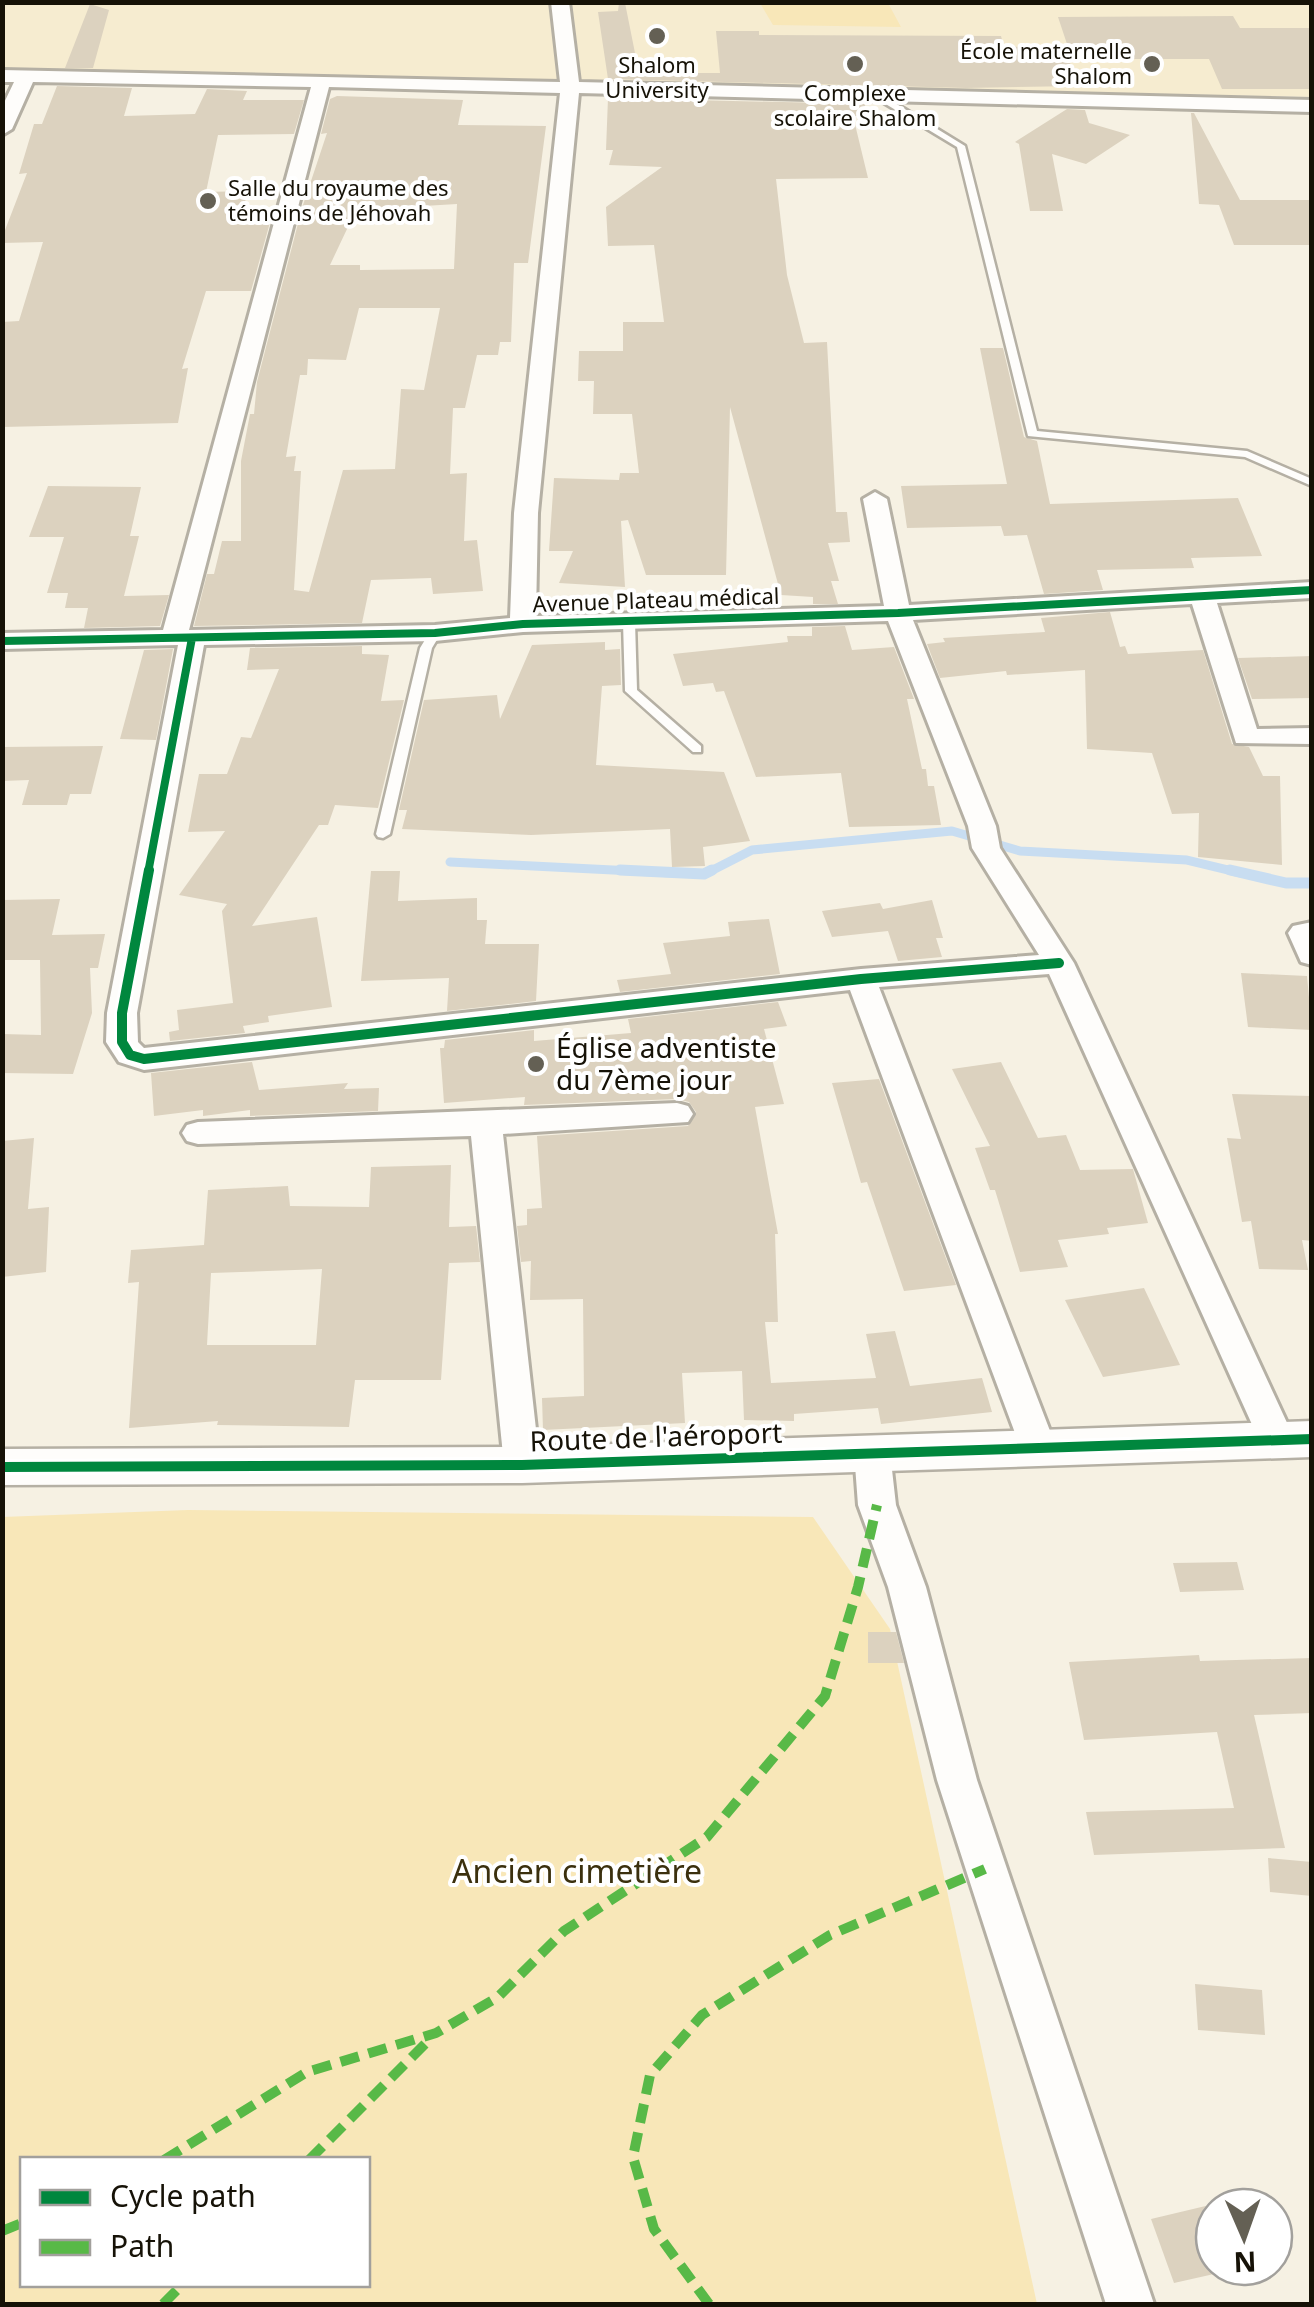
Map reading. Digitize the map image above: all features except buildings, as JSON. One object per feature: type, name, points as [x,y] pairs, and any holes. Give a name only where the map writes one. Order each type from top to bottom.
[{"type":"street","points":[[523,624],[526,513],[570,87],[560,2]]},
{"type":"street","points":[[2,76],[322,80],[882,98],[1312,106]]},
{"type":"street","points":[[2,129],[26,76]]},
{"type":"street","points":[[322,80],[183,638],[122,1013],[122,1042],[130,1056],[173,1056],[861,978],[1059,963]]},
{"type":"street","points":[[874,498],[898,613],[984,837],[1059,963],[1294,1439]]},
{"type":"street","name":"Avenue Plateau médical","points":[[2,641],[435,633],[523,624],[898,613],[1312,590]]},
{"type":"street","points":[[1202,596],[1246,737],[1312,736]]},
{"type":"street","points":[[1312,931],[1303,934],[1312,954]]},
{"type":"street","points":[[861,978],[1040,1449]]},
{"type":"street","points":[[198,1134],[678,1114]]},
{"type":"street","points":[[486,1124],[522,1465]]},
{"type":"street","name":"Route de l'aéroport","points":[[2,1467],[522,1465],[1294,1439]]},
{"type":"street","points":[[872,1452],[876,1505],[907,1587],[957,1780],[1130,2304]]},
{"type":"lane","points":[[882,98],[961,146],[1032,434],[1247,454],[1312,483]]},
{"type":"lane","points":[[629,622],[631,691],[697,749]]},
{"type":"lane","points":[[383,834],[426,648],[435,633]]},
{"type":"shaded area","name":"Shalom University","points":[[3,3],[1311,3],[1311,97],[3,69]]},
{"type":"green space","points":[[760,3],[888,3],[901,27],[773,25]]},
{"type":"green space","name":"Ancien cimetière","points":[[188,1510],[813,1517],[890,1629],[1037,2304],[3,2304],[2,1517]]},
{"type":"waterway","points":[[707,873],[752,850],[952,831],[1020,851],[1187,860],[1241,873]]},
{"type":"waterway","points":[[450,862],[673,873]]},
{"type":"waterway","points":[[620,870],[704,874],[712,870]]},
{"type":"waterway","points":[[1230,870],[1286,883],[1312,883]]},
{"type":"marked path","points":[[169,2157],[307,2072],[436,2033],[498,1997],[564,1931],[707,1837],[825,1696],[858,1587],[877,1505]]},
{"type":"marked path","points":[[709,2304],[654,2229],[633,2157],[650,2075],[702,2015],[830,1935],[985,1869]]},
{"type":"marked path","points":[[312,2157],[432,2037]]},
{"type":"marked path","points":[[2,2231],[20,2224]]},
{"type":"marked path","points":[[163,2304],[180,2287]]},
{"type":"cycle path","points":[[2,641],[435,633],[523,624],[898,613],[1312,590]]},
{"type":"cycle path","points":[[192,638],[122,1013],[122,1042],[130,1055],[144,1059],[861,979],[1059,963]]},
{"type":"cycle path","points":[[2,1467],[522,1465],[1312,1439]]},
{"type":"place","name":"Shalom University","points":[[657,36]]},
{"type":"place","name":"Complexe scolaire Shalom","points":[[855,64]]},
{"type":"place","name":"École maternelle Shalom","points":[[1152,64]]},
{"type":"place","name":"Salle du royaume des témoins de Jéhovah","points":[[208,201]]},
{"type":"place","name":"Église adventiste du 7ème jour","points":[[536,1064]]}]
